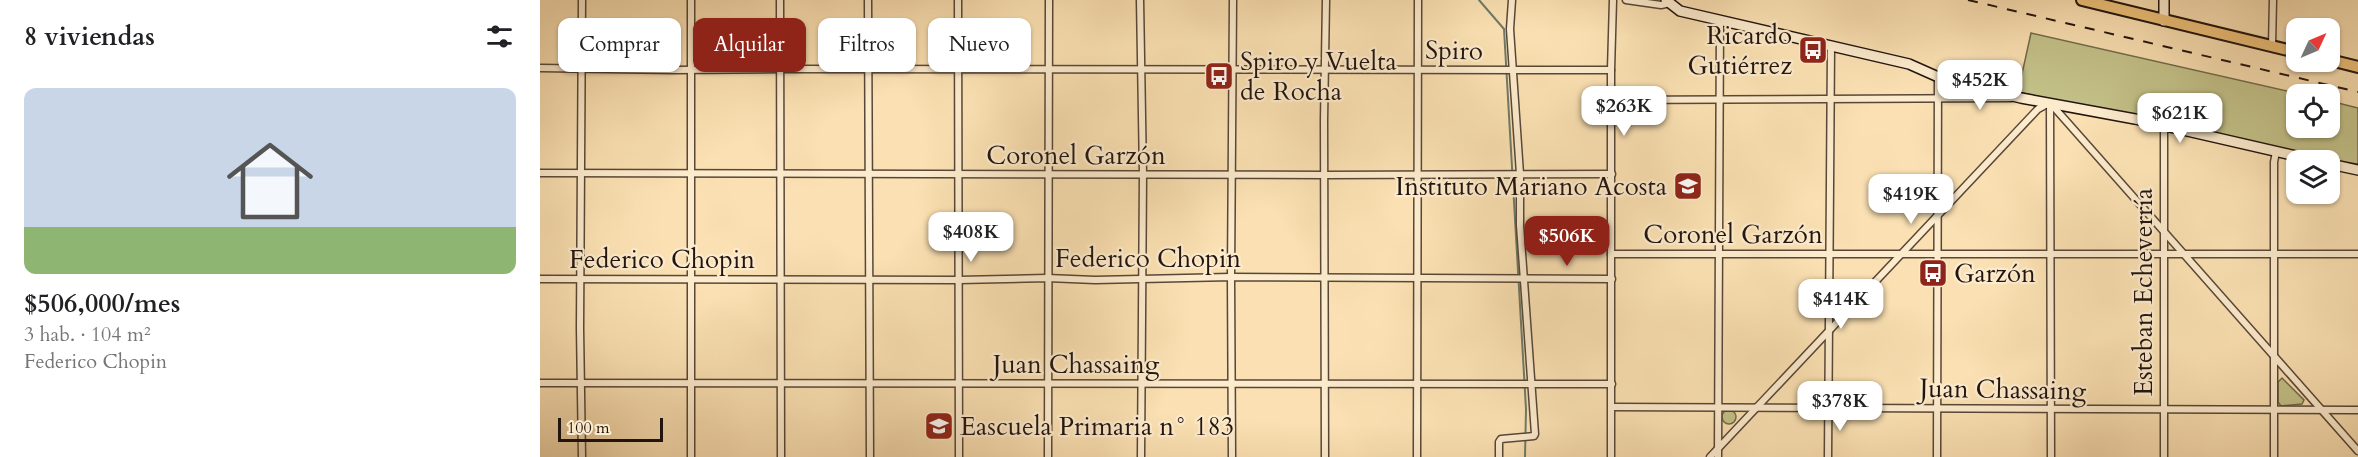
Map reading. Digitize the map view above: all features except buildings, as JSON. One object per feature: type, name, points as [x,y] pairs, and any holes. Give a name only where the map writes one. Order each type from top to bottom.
[{"type":"main road","points":[[2082,0],[2286,50]]},
{"type":"main road","points":[[2164,0],[2164,21]]},
{"type":"main road","points":[[1669,2],[1680,11],[1909,64],[1938,77],[2021,98],[2164,126],[2286,154]]},
{"type":"main road","points":[[2340,62],[2358,67]]},
{"type":"main road","points":[[2340,166],[2358,170]]},
{"type":"street","points":[[582,0],[582,18]]},
{"type":"street","points":[[691,0],[691,457]]},
{"type":"street","points":[[780,0],[780,18]]},
{"type":"street","points":[[868,0],[868,18]]},
{"type":"street","points":[[958,0],[958,18]]},
{"type":"street","points":[[1048,457],[1049,0]]},
{"type":"street","points":[[1140,0],[1143,174],[1141,457]]},
{"type":"street","points":[[1232,457],[1233,0]]},
{"type":"street","points":[[1325,457],[1326,0]]},
{"type":"street","points":[[1417,457],[1418,0]]},
{"type":"street","points":[[1499,457],[1501,439],[1535,434],[1511,70],[1512,0]]},
{"type":"street","points":[[1611,457],[1613,0]]},
{"type":"street","points":[[1626,0],[1669,2]]},
{"type":"street","points":[[2272,46],[2273,0]]},
{"type":"street","points":[[1718,457],[1720,20]]},
{"type":"street","points":[[1828,457],[1831,46]]},
{"type":"street","name":"Spiro","points":[[540,68],[558,68]]},
{"type":"street","name":"Spiro","points":[[1031,69],[1611,70]]},
{"type":"street","name":"Spiro","points":[[681,70],[692,70]]},
{"type":"street","points":[[581,72],[582,457]]},
{"type":"street","points":[[780,72],[781,457]]},
{"type":"street","points":[[869,72],[870,457]]},
{"type":"street","points":[[959,72],[959,457]]},
{"type":"street","points":[[1937,457],[1938,77]]},
{"type":"street","points":[[1612,100],[2021,98]]},
{"type":"street","points":[[1710,457],[2038,109],[2050,103]]},
{"type":"street","points":[[2050,103],[2358,451]]},
{"type":"street","points":[[2050,103],[2051,457]]},
{"type":"street","name":"Esteban Echeverría","points":[[2164,126],[2164,457]]},
{"type":"street","points":[[2274,457],[2273,255],[2276,152]]},
{"type":"street","name":"Coronel Garzón","points":[[540,173],[1612,174]]},
{"type":"street","name":"Coronel Garzón","points":[[1611,254],[2358,254]]},
{"type":"street","name":"Federico Chopin","points":[[540,279],[959,280],[1047,278],[1095,280],[1231,277],[1612,279]]},
{"type":"street","name":"Juan Chassaing","points":[[540,383],[1612,384]]},
{"type":"street","name":"Juan Chassaing","points":[[1612,407],[2358,410]]},
{"type":"shaded area","points":[[2031,33],[2286,91],[2286,138],[2340,138],[2340,104],[2358,108],[2358,164],[2340,162],[2340,150],[2286,151],[2018,92]]},
{"type":"shaded area","points":[[1943,83],[1986,95],[1943,95],[1940,91]]},
{"type":"shaded area","points":[[2282,378],[2304,400],[2302,404],[2281,406],[2278,402],[2278,382]]},
{"type":"shaded area","points":[[1729,410],[1734,412],[1736,417],[1734,422],[1729,424],[1724,422],[1722,417],[1724,412]]},
{"type":"waterway","points":[[1479,0],[1504,29],[1526,409],[1525,457]]},
{"type":"railway","points":[[1968,0],[2358,92]]},
{"type":"place","name":"Ricardo Gutiérrez","points":[[1813,50]]},
{"type":"place","name":"Spiro y Vuelta de Rocha","points":[[1219,76]]},
{"type":"place","name":"Instituto Mariano Acosta","points":[[1688,186]]},
{"type":"place","name":"Garzón","points":[[1933,273]]},
{"type":"place","name":"Eascuela Primaria n° 183","points":[[939,426]]}]
